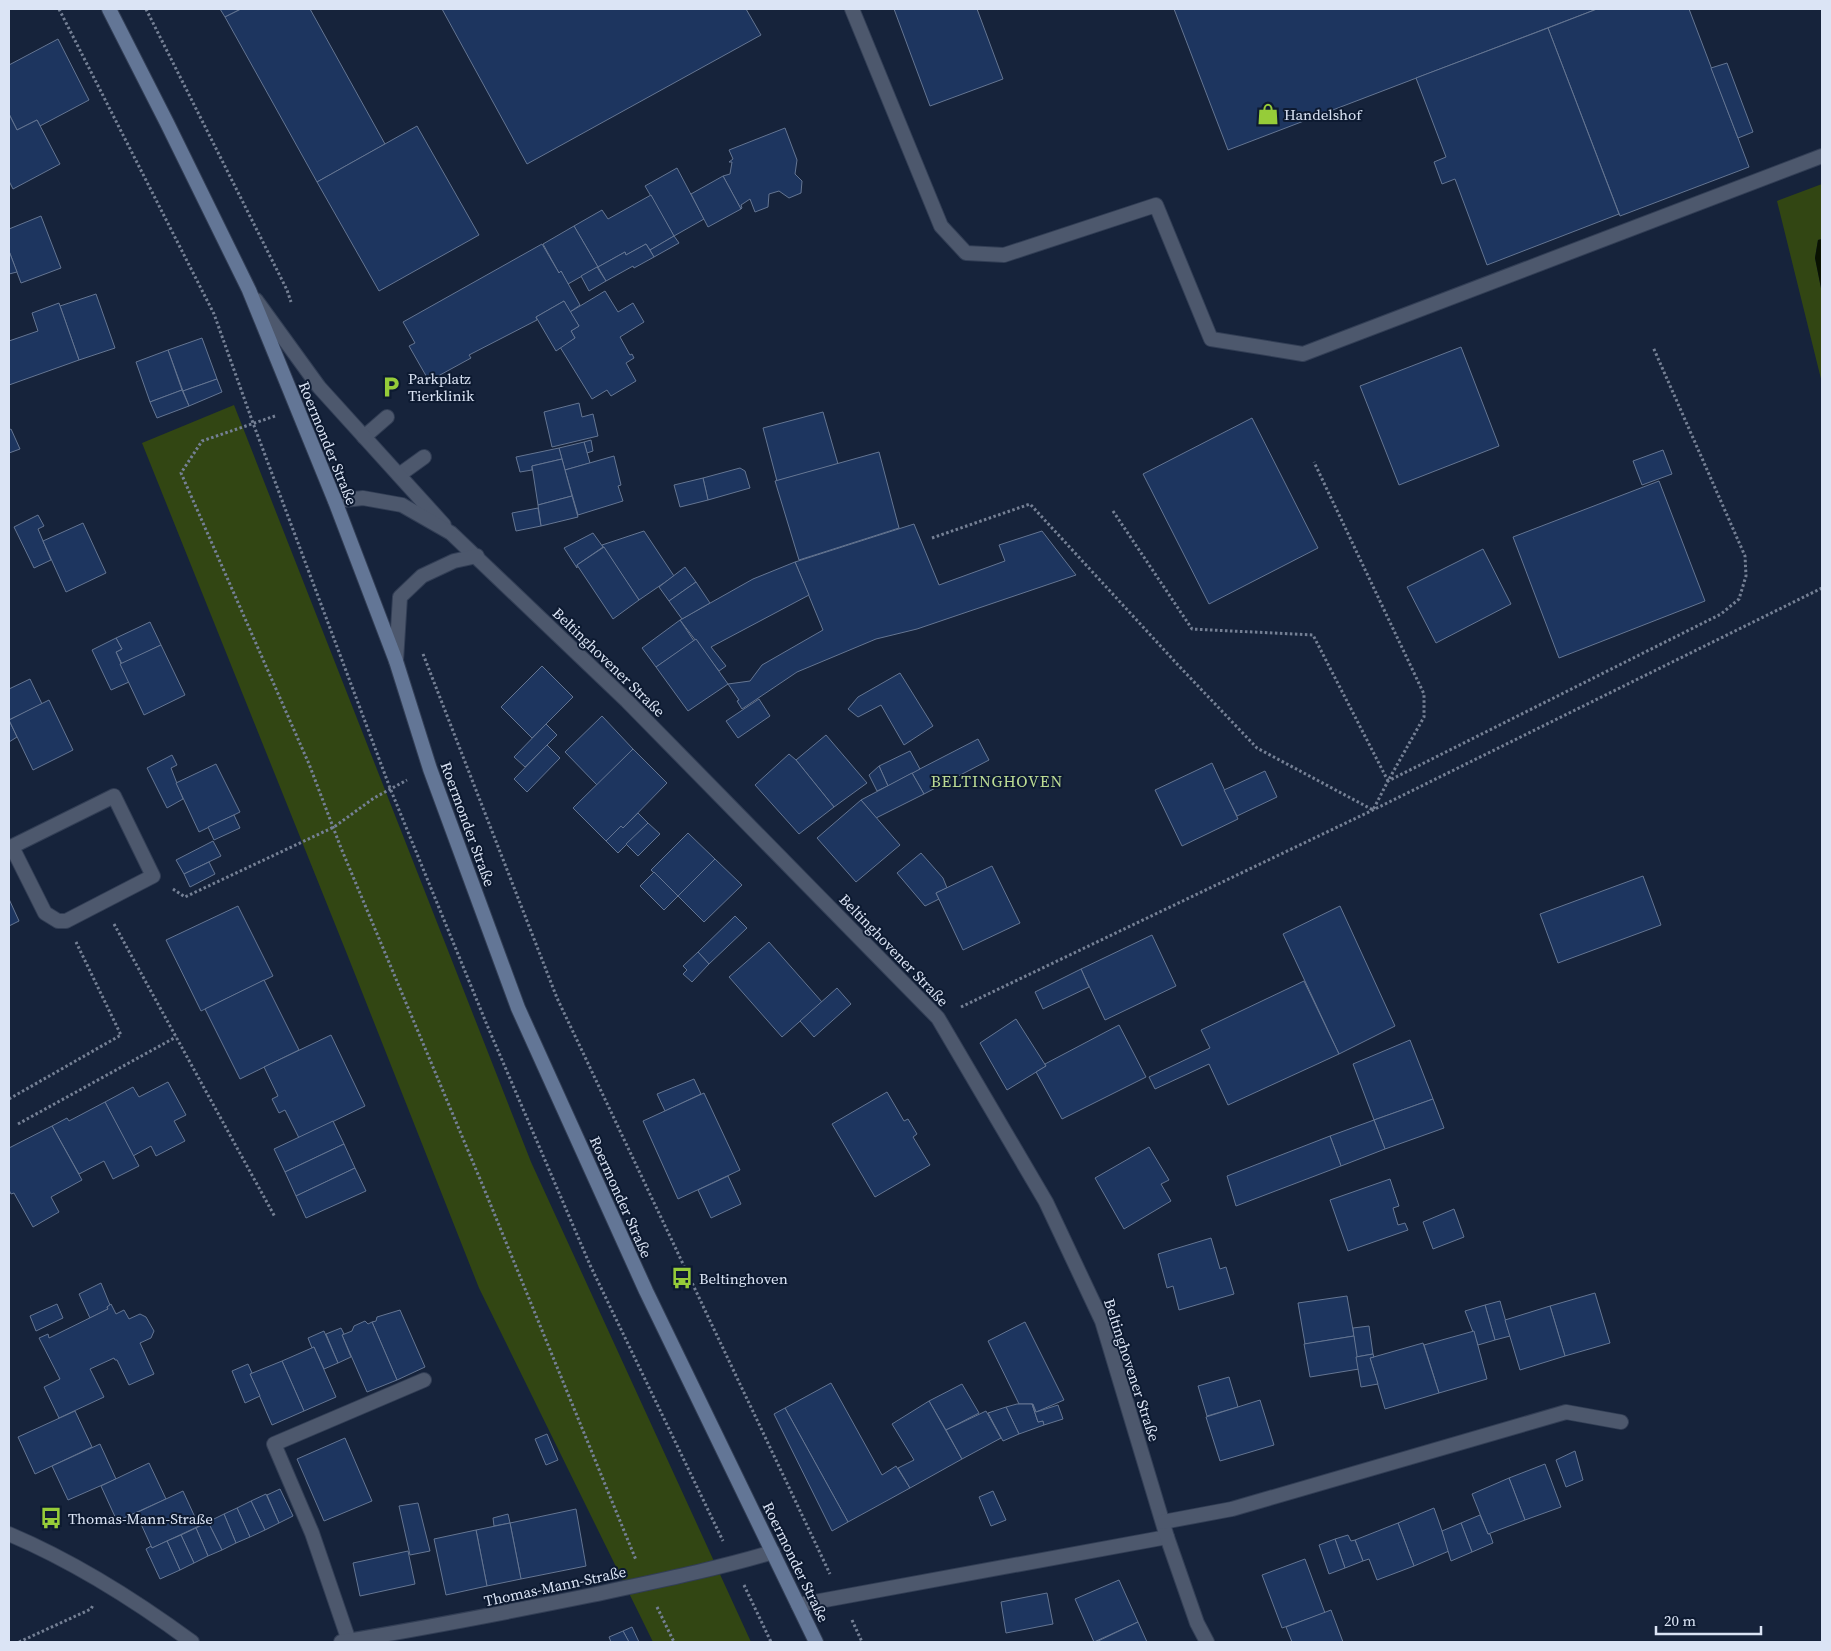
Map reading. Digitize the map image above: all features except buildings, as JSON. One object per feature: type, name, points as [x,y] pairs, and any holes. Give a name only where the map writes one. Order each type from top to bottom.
[{"type":"main road","name":"Roermonder Straße","points":[[109,9],[248,290],[335,501],[396,662],[430,769],[518,1008],[646,1291],[816,1642]]},
{"type":"street","points":[[852,9],[941,226],[966,253],[1004,255],[1156,205],[1211,339],[1303,354],[1822,156]]},
{"type":"street","name":"Beltinghovener Straße","points":[[248,290],[319,387],[451,533],[626,701],[938,1018],[1046,1202],[1102,1320],[1167,1537],[1197,1623],[1207,1642]]},
{"type":"street","points":[[364,437],[387,417]]},
{"type":"street","points":[[399,476],[424,457]]},
{"type":"street","name":"Beltinghovener Straße","points":[[335,501],[363,498],[402,505],[451,533]]},
{"type":"street","points":[[396,662],[400,597],[422,576],[454,561],[477,556]]},
{"type":"street","points":[[114,796],[153,876],[66,921],[58,921],[45,913],[10,847],[114,796]]},
{"type":"street","points":[[345,1642],[312,1533],[274,1444],[424,1380]]},
{"type":"street","points":[[1163,1522],[1232,1509],[1566,1412],[1621,1422]]},
{"type":"street","points":[[9,1534],[44,1549],[102,1581],[150,1611],[192,1642]]},
{"type":"street","points":[[798,1604],[1167,1537]]},
{"type":"street","name":"Thomas-Mann-Straße","points":[[345,1642],[462,1622],[646,1584],[733,1564],[773,1552]]},
{"type":"path","points":[[59,9],[214,314],[390,788],[487,1025],[590,1265],[771,1642]]},
{"type":"path","points":[[146,9],[287,290],[293,308]]},
{"type":"path","points":[[1388,781],[1722,614],[1739,599],[1746,576],[1745,556],[1653,347]]},
{"type":"path","points":[[297,410],[202,440],[182,473],[309,764],[646,1584],[674,1642]]},
{"type":"path","points":[[1314,462],[1424,694],[1424,717],[1373,810]]},
{"type":"path","points":[[932,538],[1030,504],[1257,748],[1373,810]]},
{"type":"path","points":[[1112,510],[1192,629],[1313,635],[1388,781]]},
{"type":"path","points":[[938,1018],[1373,810],[1822,588]]},
{"type":"path","points":[[422,652],[557,998],[862,1642]]},
{"type":"path","points":[[153,876],[185,897],[334,828],[390,788],[430,769]]},
{"type":"path","points":[[102,903],[275,1217]]},
{"type":"path","points":[[9,1099],[121,1035],[66,921]]},
{"type":"path","points":[[18,1124],[176,1037]]},
{"type":"path","points":[[18,1642],[91,1609],[102,1581]]},
{"type":"green space","points":[[1822,184],[1822,239],[1818,240],[1815,258],[1822,293],[1822,383],[1777,201]]},
{"type":"green space","points":[[234,405],[531,1162],[751,1642],[653,1642],[479,1288],[142,443]]},
{"type":"shaded area","points":[[1822,239],[1822,293],[1815,258],[1818,240]]},
{"type":"place","name":"Handelshof","points":[[1268,114]]},
{"type":"place","name":"Parkplatz Tierklinik","points":[[391,387]]},
{"type":"place","name":"Beltinghoven","points":[[682,1278]]},
{"type":"place","name":"Thomas-Mann-Straße","points":[[51,1518]]},
{"type":"district","name":"BELTINGHOVEN","points":[[997,781]]}]
